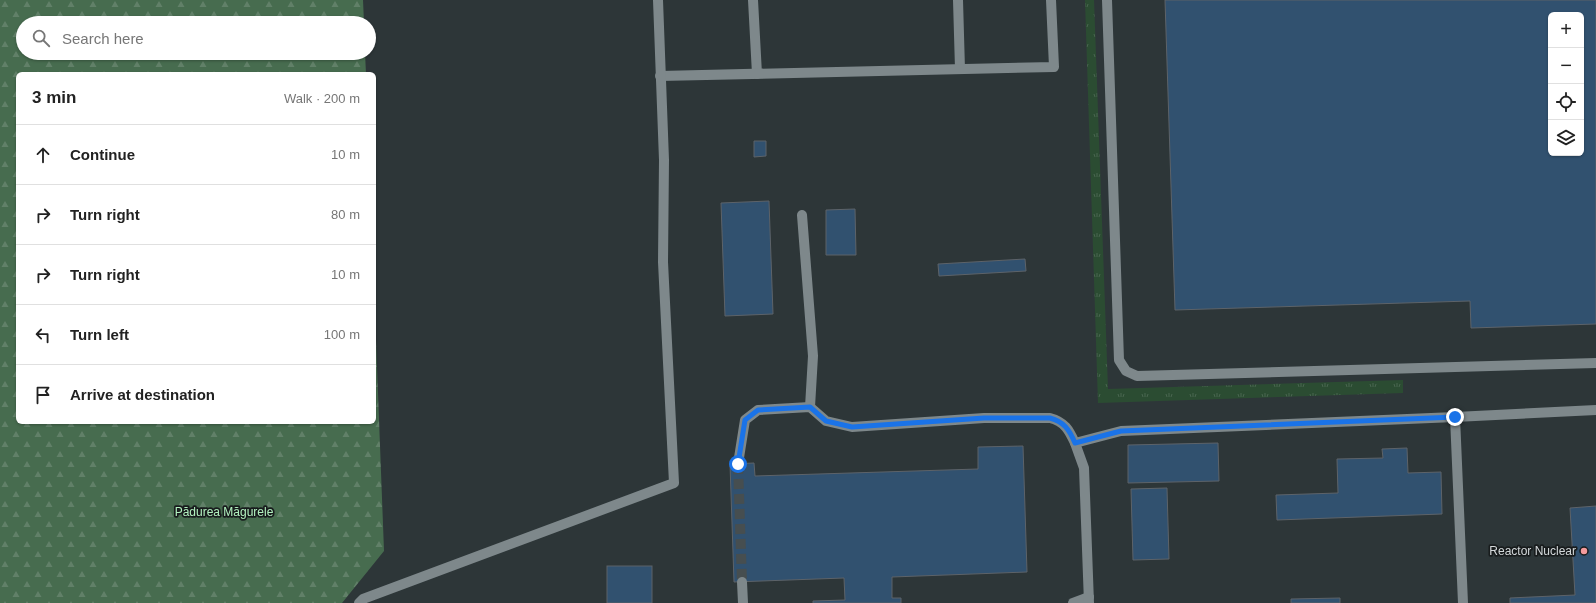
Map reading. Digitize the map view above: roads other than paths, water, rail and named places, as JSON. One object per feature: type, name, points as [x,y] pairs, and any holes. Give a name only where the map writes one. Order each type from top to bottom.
[{"type":"lane","points":[[359,603],[363,599],[502,549],[674,483],[663,262],[664,160],[658,0]]},
{"type":"lane","points":[[753,0],[757,74]]},
{"type":"lane","points":[[958,0],[960,69]]},
{"type":"lane","points":[[660,76],[1054,67],[1051,0]]},
{"type":"lane","points":[[1108,0],[1119,360],[1126,371],[1137,376],[1596,363]]},
{"type":"lane","points":[[802,216],[813,356],[810,407]]},
{"type":"lane","points":[[738,464],[745,420],[758,410],[810,407],[826,421],[852,427],[984,418],[1050,418],[1060,421],[1067,427],[1075,443],[1084,468],[1089,600],[1073,603]]},
{"type":"lane","points":[[1075,443],[1121,431],[1596,410]]},
{"type":"lane","points":[[1455,417],[1463,603]]},
{"type":"lane","points":[[742,582],[743,603]]},
{"type":"tunnel","points":[[738,464],[742,582]]},
{"type":"place","name":"Reactor Nuclear","points":[[1584,551]]},
{"type":"park label","name":"Pădurea Măgurele","points":[[224,512]]}]
